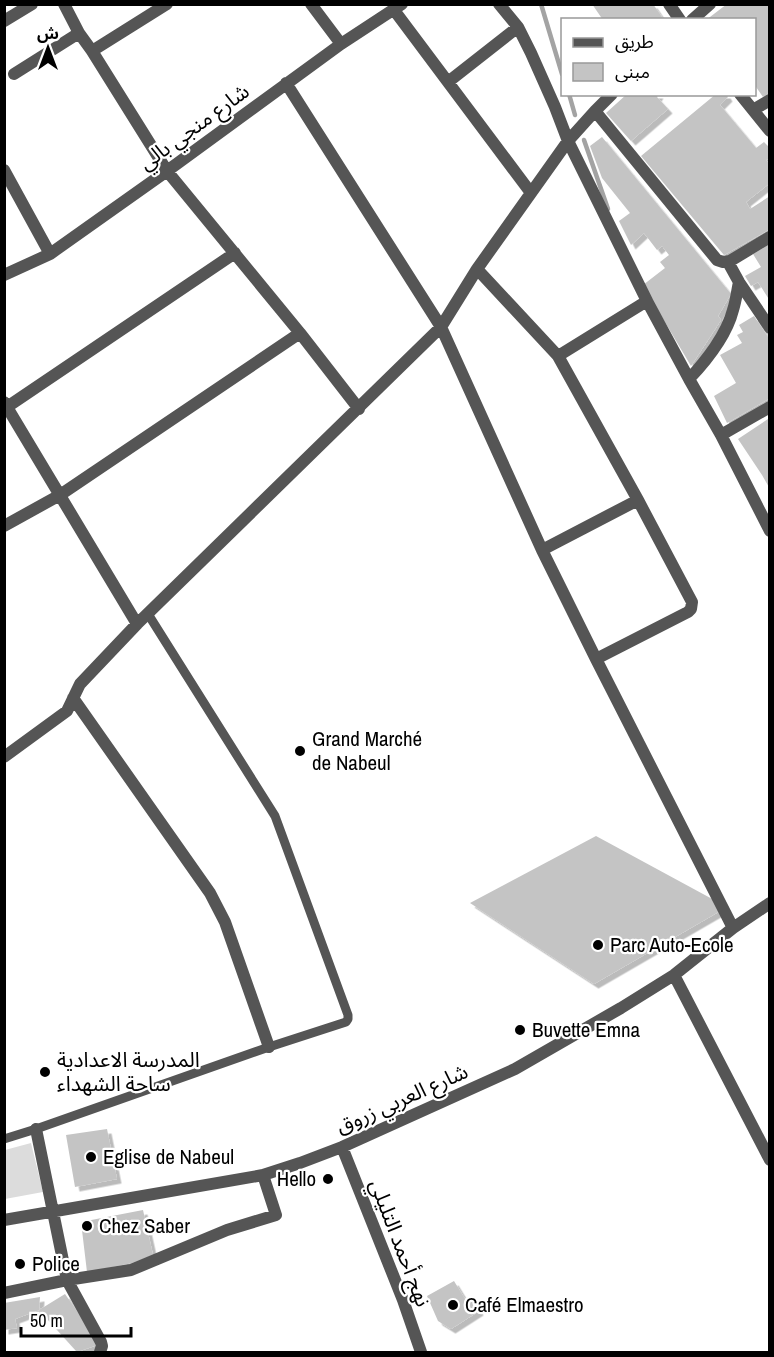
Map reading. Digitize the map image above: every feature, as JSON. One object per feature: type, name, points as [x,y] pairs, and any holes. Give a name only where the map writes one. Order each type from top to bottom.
[{"type":"street","points":[[64,4],[79,33],[167,171],[359,409]]},
{"type":"street","points":[[92,51],[167,4]]},
{"type":"street","points":[[311,4],[341,44]]},
{"type":"street","points":[[499,4],[518,27],[542,77],[568,141],[647,301],[721,435],[770,531]]},
{"type":"street","points":[[669,4],[679,18]]},
{"type":"street","points":[[694,18],[710,4]]},
{"type":"street","points":[[4,21],[29,5]]},
{"type":"street","points":[[398,8],[448,82],[531,193]]},
{"type":"street","name":"شارع منجي بالي","points":[[4,275],[50,254],[341,44],[398,8]]},
{"type":"street","points":[[448,82],[518,27]]},
{"type":"street","points":[[15,74],[79,33]]},
{"type":"street","points":[[286,83],[441,327],[542,550],[733,928]]},
{"type":"street","points":[[4,757],[67,711],[80,684],[137,624],[441,327],[477,269],[568,141],[610,96]]},
{"type":"street","points":[[742,96],[770,131]]},
{"type":"street","points":[[753,110],[770,100]]},
{"type":"street","points":[[595,111],[717,260],[728,262],[770,237]]},
{"type":"street","points":[[4,170],[50,254]]},
{"type":"street","points":[[137,624],[6,404],[235,253]]},
{"type":"street","points":[[728,262],[770,328]]},
{"type":"street","points":[[477,269],[558,356],[692,602],[688,612],[596,659]]},
{"type":"street","points":[[689,379],[704,364],[719,342],[733,313],[739,282]]},
{"type":"street","points":[[558,356],[647,301]]},
{"type":"street","points":[[4,526],[60,495],[300,333]]},
{"type":"street","points":[[721,435],[770,407]]},
{"type":"street","points":[[542,550],[638,500]]},
{"type":"street","points":[[4,1139],[346,1022],[348,1019],[275,816],[148,614]]},
{"type":"street","points":[[73,698],[218,907],[269,1047]]},
{"type":"street","name":"شارع العربي زروق","points":[[4,1220],[263,1174],[342,1147],[515,1069],[674,975],[733,928],[770,903]]},
{"type":"street","points":[[674,975],[770,1160]]},
{"type":"street","points":[[36,1129],[67,1280],[101,1342],[100,1353]]},
{"type":"street","name":"نهج أحمد التليلي","points":[[342,1147],[422,1353]]},
{"type":"street","points":[[4,1293],[131,1270],[227,1230],[276,1215],[263,1174]]},
{"type":"shaded area","points":[[31,1143],[43,1192],[5,1199],[5,1150]]},
{"type":"building","points":[[592,4],[653,4],[663,18],[602,18]]},
{"type":"building","points":[[727,4],[770,4],[770,92],[763,97],[756,87],[756,18],[709,18]]},
{"type":"building","points":[[625,96],[658,96],[668,109],[631,141],[606,113]]},
{"type":"building","points":[[714,96],[727,96],[720,105],[756,148],[764,142],[770,148],[770,158],[766,160],[770,164],[770,183],[746,202],[750,209],[770,196],[770,229],[724,255],[641,156]]},
{"type":"building","points":[[602,137],[731,294],[718,316],[721,320],[691,366],[643,285],[665,268],[660,262],[669,255],[662,246],[657,250],[644,233],[631,245],[619,221],[630,213],[602,178],[590,146]]},
{"type":"building","points":[[770,244],[770,301],[758,282],[751,286],[745,276],[761,267],[753,254]]},
{"type":"building","points":[[754,316],[770,340],[770,398],[727,423],[714,396],[736,383],[720,355],[742,343],[737,335],[743,332],[739,325]]},
{"type":"building","points":[[768,419],[770,421],[770,489],[738,439]]},
{"type":"building","name":"Parc Auto-Ecole","points":[[596,836],[727,907],[594,984],[470,903]]},
{"type":"building","name":"Eglise de Nabeul","points":[[107,1129],[117,1179],[75,1187],[66,1135]]},
{"type":"building","points":[[143,1210],[153,1255],[132,1263],[87,1272],[81,1222]]},
{"type":"building","name":"Café Elmaestro","points":[[454,1281],[465,1299],[470,1297],[479,1311],[451,1329],[438,1321],[427,1296]]},
{"type":"building","points":[[65,1294],[100,1344],[77,1352],[39,1310]]},
{"type":"building","points":[[40,1297],[39,1310],[15,1319],[17,1328],[4,1330],[4,1303]]},
{"type":"waterway","points":[[541,4],[561,71]]},
{"type":"waterway","points":[[570,96],[575,115]]},
{"type":"waterway","points":[[584,140],[608,209]]},
{"type":"place","name":"Grand Marché de Nabeul","points":[[300,751]]},
{"type":"place","name":"Parc Auto-Ecole","points":[[598,945]]},
{"type":"place","name":"Buvette Emna","points":[[520,1030]]},
{"type":"place","name":"المدرسة الاعدادية ساحة الشهداء","points":[[45,1072]]},
{"type":"place","name":"Eglise de Nabeul","points":[[91,1157]]},
{"type":"place","name":"Hello","points":[[328,1179]]},
{"type":"place","name":"Chez Saber","points":[[87,1226]]},
{"type":"place","name":"Police","points":[[20,1264]]},
{"type":"place","name":"Café Elmaestro","points":[[453,1305]]}]
